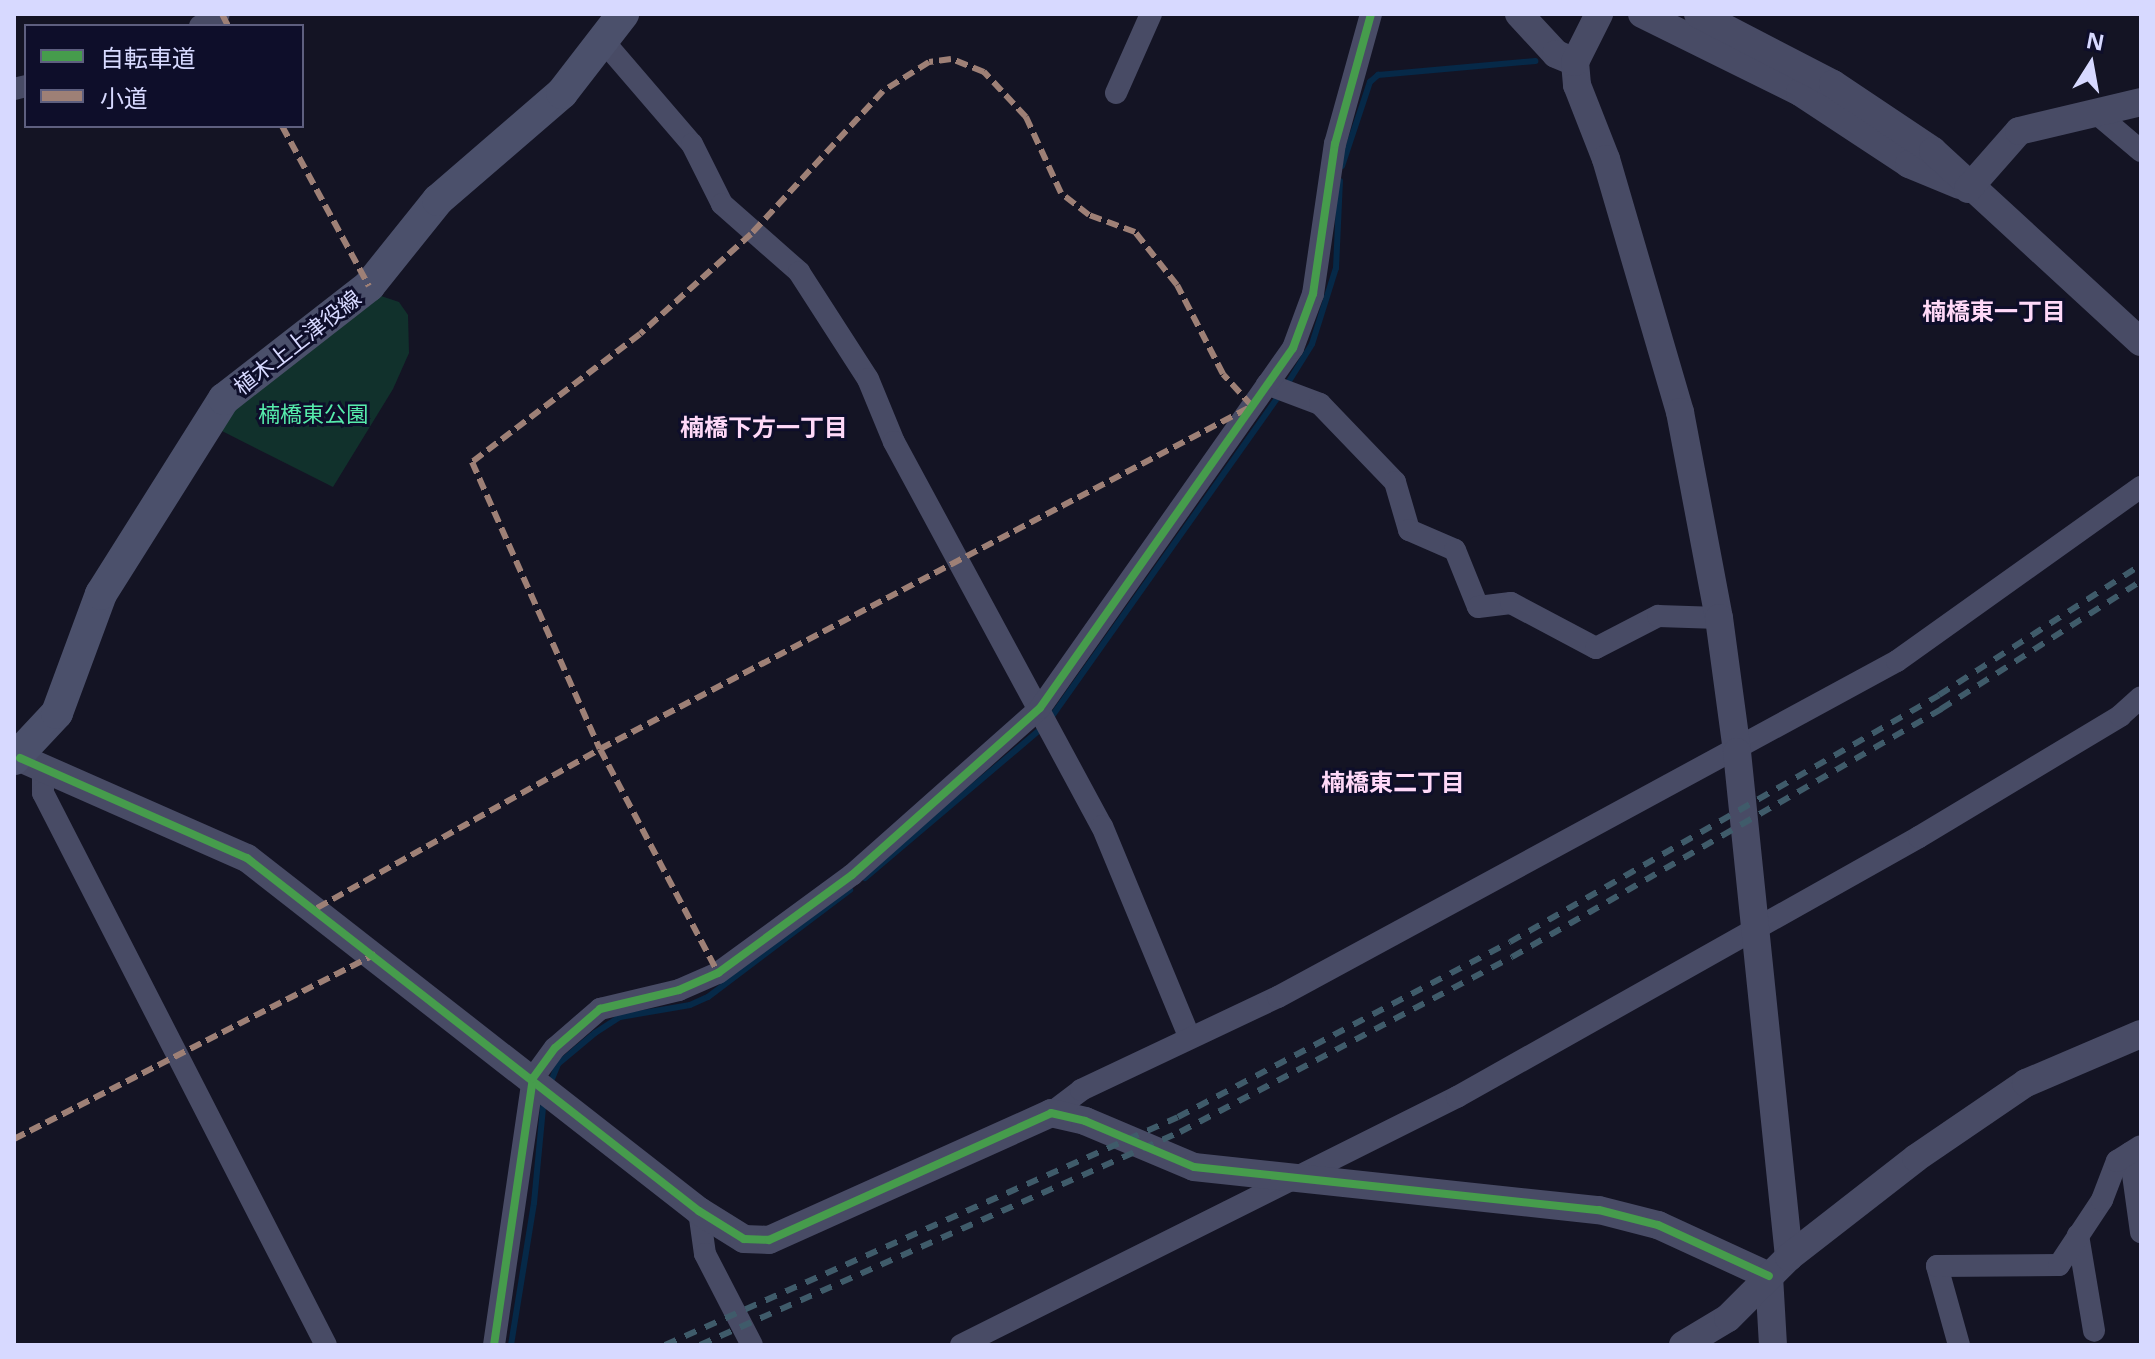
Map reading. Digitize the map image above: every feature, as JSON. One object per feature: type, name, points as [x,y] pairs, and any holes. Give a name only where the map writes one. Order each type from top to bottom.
[{"type":"main road","name":"植木上上津役線","points":[[26,762],[57,713],[101,594],[224,399],[369,286],[438,200],[517,136],[605,43],[623,14]]},
{"type":"street","points":[[1116,93],[1151,14]]},
{"type":"street","points":[[494,1345],[533,1078],[555,1048],[600,1009],[679,990],[718,973],[840,884],[1040,708],[1293,348],[1313,294],[1335,144],[1371,14]]},
{"type":"street","points":[[1519,14],[1556,54],[1575,62]]},
{"type":"street","points":[[1599,14],[1575,62],[1577,85],[1606,159],[1680,412],[1719,618],[1737,752],[1779,1266],[1773,1345]]},
{"type":"street","points":[[1642,14],[1800,92],[1909,164],[1968,189]]},
{"type":"street","points":[[1698,14],[1833,84],[1933,151],[1968,189],[2141,342]]},
{"type":"street","points":[[605,43],[692,144],[722,204],[799,272],[868,379],[894,442],[1102,826],[1189,1036]]},
{"type":"street","points":[[1968,189],[2019,131],[2141,102]]},
{"type":"street","points":[[2096,113],[2141,151]]},
{"type":"street","points":[[1267,384],[1320,404],[1395,482],[1409,530],[1455,550],[1478,607],[1511,603],[1596,648],[1658,616],[1719,618]]},
{"type":"street","points":[[26,762],[247,858],[533,1078],[699,1211],[744,1239],[769,1240],[1051,1113],[1081,1090],[1189,1036],[1278,997],[1737,752],[1897,661],[2141,487]]},
{"type":"street","points":[[961,1345],[1457,1097],[1754,931],[2069,747],[2141,697]]},
{"type":"street","points":[[26,762],[326,1345]]},
{"type":"street","points":[[1683,1345],[1728,1318],[1779,1266],[1916,1158],[2026,1083],[2141,1034]]},
{"type":"street","points":[[1051,1113],[1085,1121],[1194,1167],[1599,1210],[1658,1225],[1779,1266]]},
{"type":"street","points":[[1959,1345],[1937,1266],[2059,1265],[2102,1200],[2117,1161],[2136,1150],[2141,1232]]},
{"type":"street","points":[[699,1211],[705,1254],[752,1345]]},
{"type":"street","points":[[2078,1235],[2094,1331]]},
{"type":"green space","name":"楠橋東公園","points":[[378,295],[399,302],[408,315],[409,353],[393,389],[333,487],[218,429],[240,399]]},
{"type":"waterway","points":[[1342,166],[1370,82],[1378,75],[1535,61]]},
{"type":"waterway","points":[[1286,386],[1312,344],[1336,268],[1340,181]]},
{"type":"waterway","points":[[1050,719],[1279,395]]},
{"type":"waterway","points":[[865,878],[1043,727]]},
{"type":"waterway","points":[[550,1084],[558,1064],[595,1033],[620,1017],[690,1005],[708,997],[850,890]]},
{"type":"waterway","points":[[511,1345],[534,1203],[544,1098]]},
{"type":"railway","points":[[665,1345],[1178,1117],[1510,942],[1939,695],[2141,565]]},
{"type":"railway","points":[[700,1345],[1180,1132],[1512,957],[1941,709],[2141,581]]},
{"type":"marked path","points":[[222,14],[227,24]]},
{"type":"marked path","points":[[317,908],[600,749],[1252,406],[1223,374],[1177,285],[1135,232],[1089,215],[1061,193],[1026,117],[984,72],[951,59],[929,62],[883,91],[751,234],[640,334],[472,462],[600,749],[718,973]]},
{"type":"marked path","points":[[283,128],[369,286]]},
{"type":"marked path","points":[[14,1139],[375,954]]},
{"type":"cycle path","points":[[494,1345],[533,1078],[555,1048],[600,1009],[679,990],[718,973],[852,875],[1040,708],[1293,348],[1313,294],[1335,144],[1371,14]]},
{"type":"cycle path","points":[[20,758],[247,858],[699,1211],[744,1239],[769,1240],[1051,1113],[1085,1121],[1194,1167],[1599,1210],[1658,1225],[1769,1276]]},
{"type":"district","name":"楠橋東一丁目","points":[[1994,311]]},
{"type":"district","name":"楠橋下方一丁目","points":[[764,427]]},
{"type":"district","name":"楠橋東二丁目","points":[[1393,782]]}]
